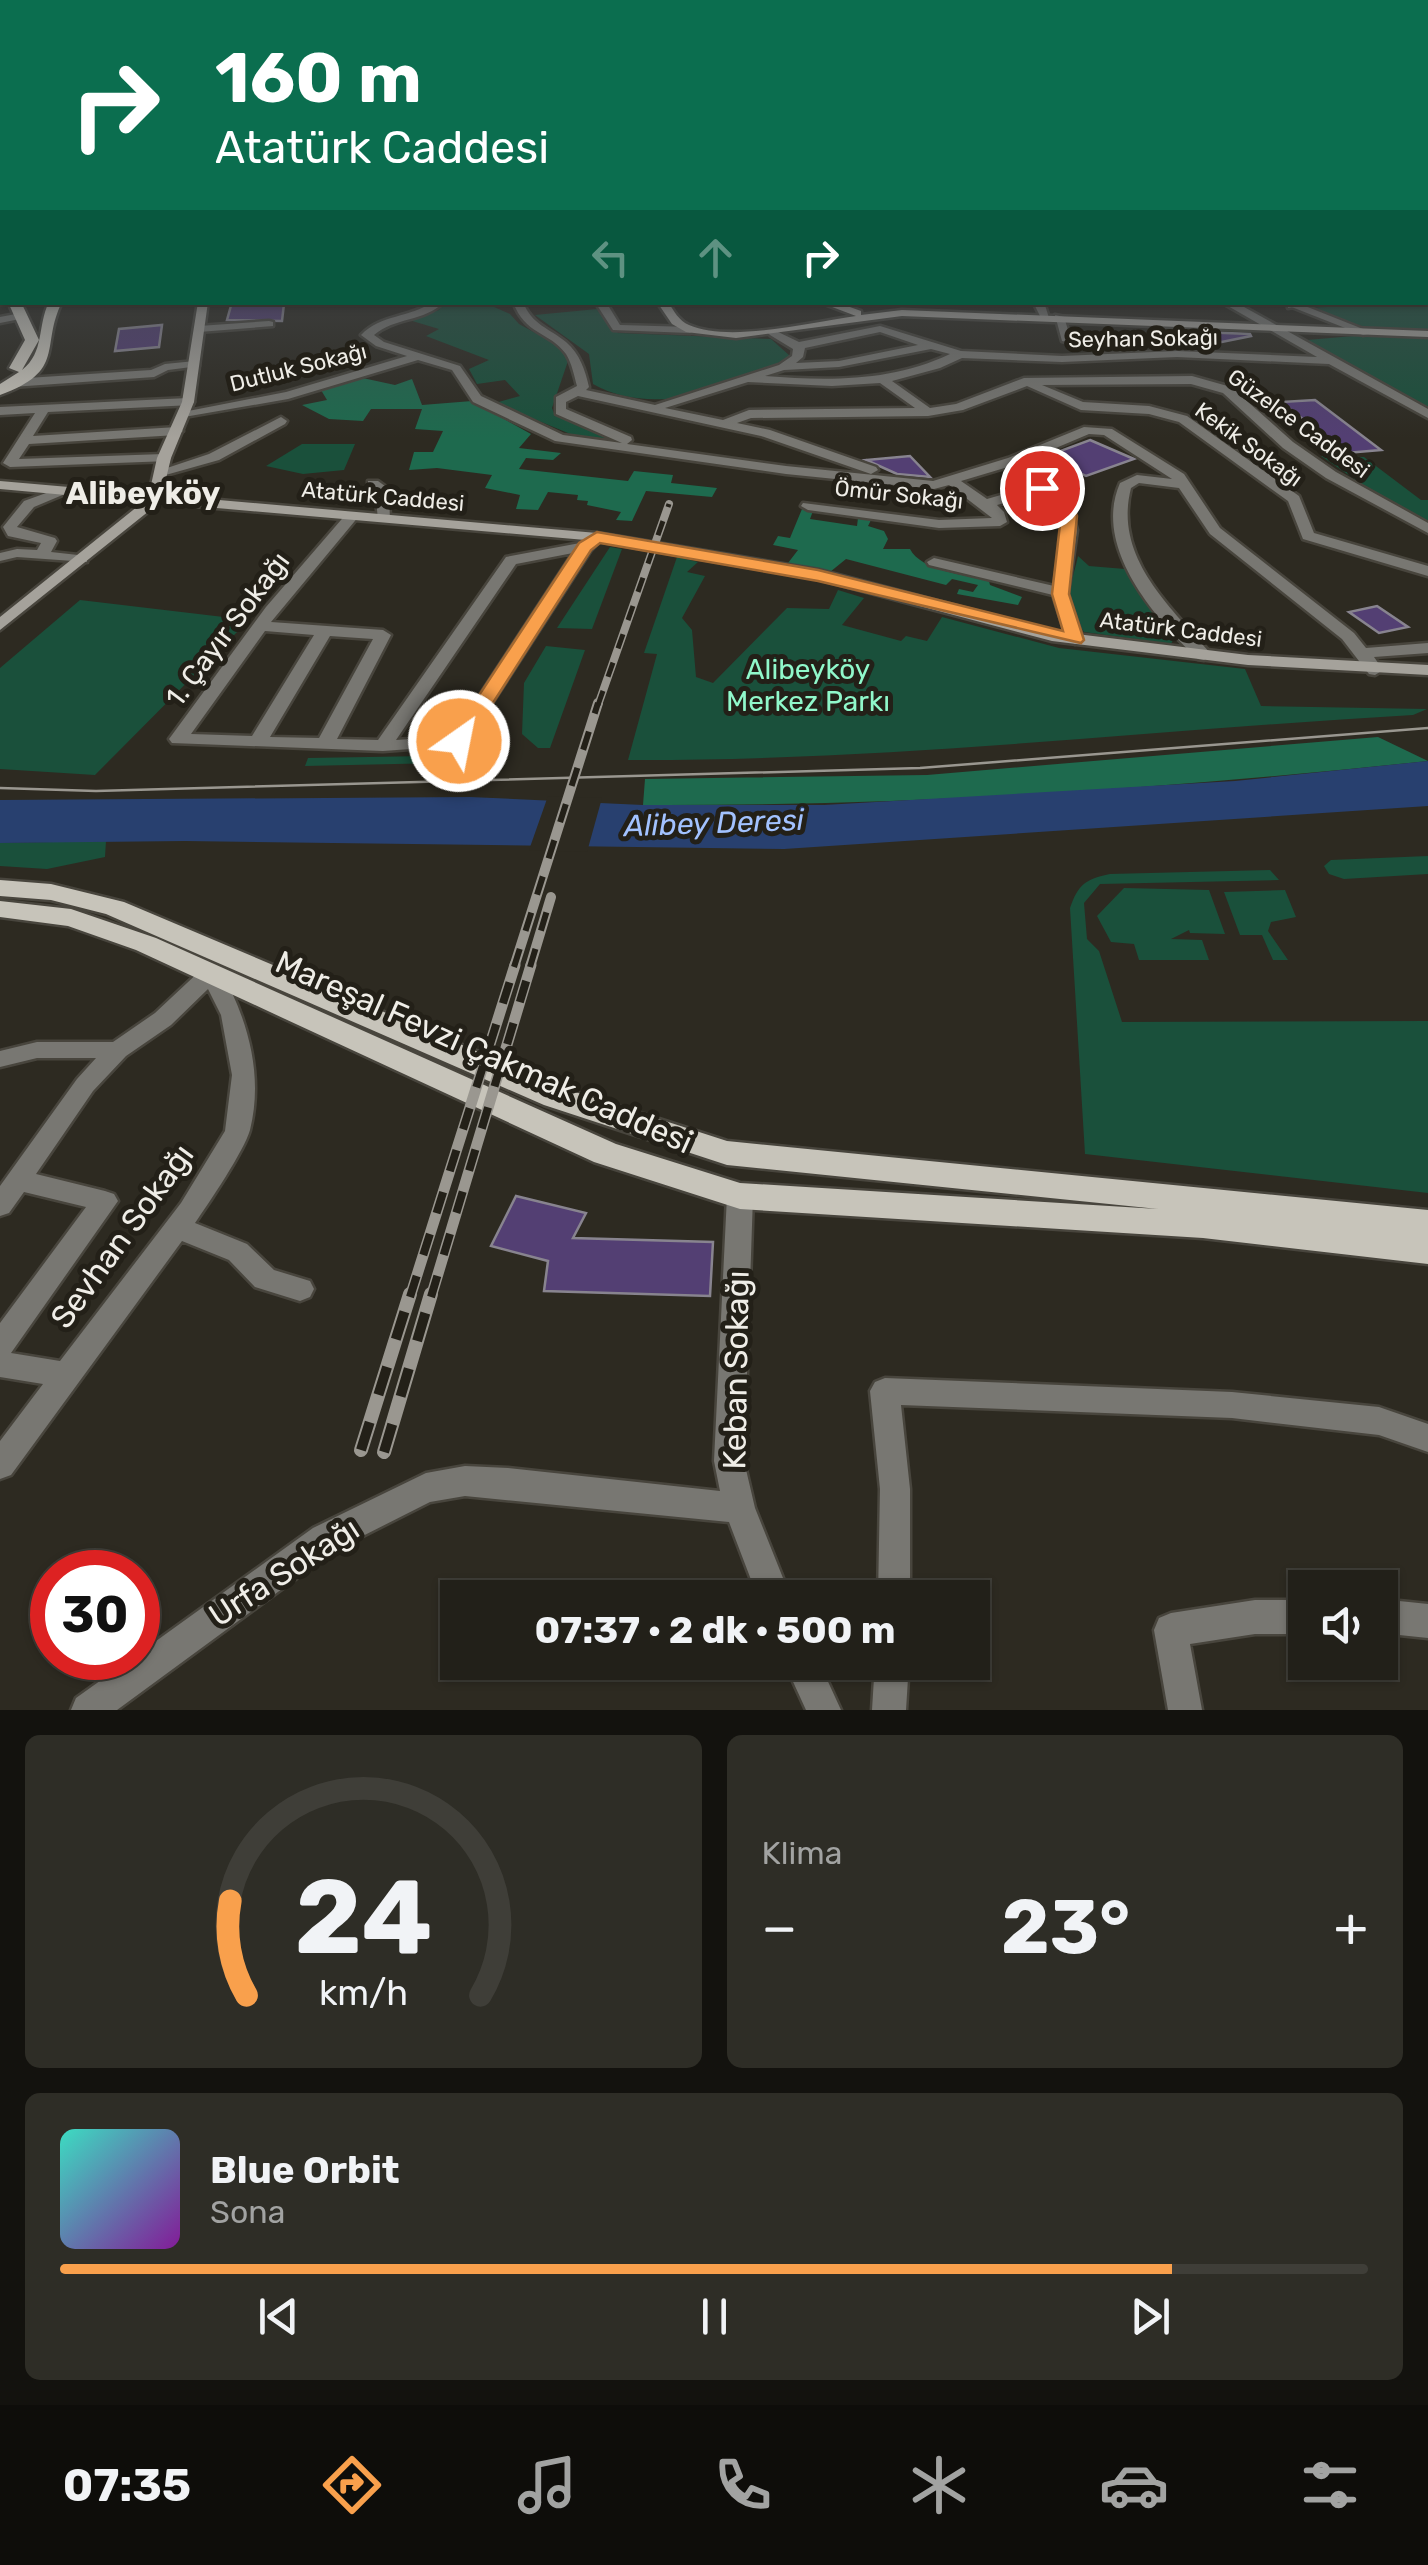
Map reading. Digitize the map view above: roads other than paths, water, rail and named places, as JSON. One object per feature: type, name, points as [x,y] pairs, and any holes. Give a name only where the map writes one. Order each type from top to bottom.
[{"type":"main road","points":[[4,384],[45,355],[51,341],[46,318],[54,305]]},
{"type":"main road","points":[[0,625],[82,559],[160,479],[186,407],[204,305]]},
{"type":"main road","points":[[664,305],[676,322],[690,330],[774,333],[864,315],[1101,314],[1279,331],[1428,334]]},
{"type":"main road","points":[[833,305],[864,315]]},
{"type":"main road","points":[[4,384],[32,347],[18,309]]},
{"type":"main road","name":"Atatürk Caddesi","points":[[0,485],[98,493],[160,479],[220,506],[591,542],[818,576],[1074,640],[1375,670],[1428,670]]},
{"type":"main road","name":"Mareşal Fevzi Çakmak Caddesi","points":[[0,888],[51,892],[115,908],[555,1097],[680,1141],[776,1160],[1428,1223]]},
{"type":"main road","name":"Mareşal Fevzi Çakmak Caddesi","points":[[0,909],[72,918],[212,973],[606,1152],[671,1178],[740,1196],[1202,1225],[1428,1250]]},
{"type":"main road","points":[[740,1196],[776,1160]]},
{"type":"street","points":[[435,305],[424,313],[367,332],[380,344],[456,368],[483,403],[560,438],[786,470],[916,483],[952,481],[1097,429],[1156,460],[1184,484],[1214,531],[1290,586],[1366,653],[1375,670]]},
{"type":"street","points":[[519,305],[526,322],[571,351],[567,385],[577,392],[726,423],[916,483]]},
{"type":"street","points":[[602,305],[617,328],[690,330]]},
{"type":"street","points":[[1040,305],[1045,316]]},
{"type":"street","points":[[1231,305],[1428,414]]},
{"type":"street","points":[[1291,305],[1366,333]]},
{"type":"street","points":[[0,320],[18,309]]},
{"type":"street","points":[[1059,317],[1068,341]]},
{"type":"street","points":[[200,329],[269,324]]},
{"type":"street","points":[[774,333],[796,346],[880,328],[960,354]]},
{"type":"street","points":[[782,367],[854,362],[934,344]]},
{"type":"street","points":[[654,407],[752,380],[796,357],[796,346]]},
{"type":"street","points":[[752,380],[827,383],[882,378],[919,372],[960,354]]},
{"type":"street","name":"Seyhan Sokağı","points":[[960,354],[1062,359],[1177,354],[1327,361]]},
{"type":"street","name":"Dutluk Sokağı","points":[[0,411],[186,407],[288,395],[421,356]]},
{"type":"street","points":[[4,384],[154,374],[164,366],[195,364]]},
{"type":"street","points":[[882,378],[928,412]]},
{"type":"street","name":"Güzelce Caddesi","points":[[726,423],[749,414],[928,412],[959,407],[1024,382],[1210,383],[1234,395],[1288,444],[1331,475],[1428,529]]},
{"type":"street","name":"Kekik Sokağı","points":[[1024,382],[1081,406],[1171,413],[1294,499],[1308,536],[1428,571]]},
{"type":"street","points":[[577,392],[558,405],[567,416],[667,452]]},
{"type":"street","points":[[43,410],[10,463],[114,458],[160,479],[214,457],[281,422]]},
{"type":"street","points":[[24,440],[177,432]]},
{"type":"street","points":[[114,458],[123,434]]},
{"type":"street","points":[[1184,484],[1137,480],[1125,486],[1118,508],[1139,577],[1184,638],[1204,655]]},
{"type":"street","points":[[952,481],[986,504],[1042,488],[1061,494],[1070,530],[1060,592],[1074,640]]},
{"type":"street","points":[[374,484],[382,489],[385,519]]},
{"type":"street","points":[[42,555],[50,541],[12,533],[10,527],[30,504],[65,491]]},
{"type":"street","name":"Ömür Sokağı","points":[[808,506],[900,520],[985,525],[1000,522],[986,504]]},
{"type":"street","name":"1. Çayır Sokağı","points":[[352,516],[260,626],[178,739],[383,746],[459,741],[591,542]]},
{"type":"street","points":[[383,746],[511,560],[591,542]]},
{"type":"street","points":[[0,557],[42,555],[82,559]]},
{"type":"street","points":[[934,562],[1060,592]]},
{"type":"street","points":[[260,626],[383,634],[325,745]]},
{"type":"street","points":[[257,743],[325,630]]},
{"type":"street","points":[[1366,653],[1428,648]]},
{"type":"street","points":[[0,1206],[86,1086],[118,1050],[163,1019],[212,973]]},
{"type":"street","name":"Sevhan Sokağı","points":[[0,1464],[190,1210],[237,1132],[244,1075],[232,1015],[212,973]]},
{"type":"street","points":[[0,1059],[37,1050],[118,1050]]},
{"type":"street","points":[[0,1346],[105,1201],[21,1181]]},
{"type":"street","name":"Keban Sokağı","points":[[740,1196],[729,1461],[739,1508],[768,1580]]},
{"type":"street","points":[[175,1226],[238,1252],[265,1279],[300,1290]]},
{"type":"street","points":[[0,1364],[64,1375]]},
{"type":"street","points":[[894,1580],[895,1490],[885,1391],[1232,1405],[1379,1422],[1428,1438]]},
{"type":"street","name":"Urfa Sokağı","points":[[88,1710],[324,1539],[426,1488],[465,1481],[508,1483],[739,1508]]},
{"type":"street","points":[[1185,1710],[1171,1630],[1288,1617]]},
{"type":"street","points":[[1398,1618],[1428,1621]]},
{"type":"street","points":[[810,1680],[824,1710]]},
{"type":"street","points":[[889,1710],[891,1680]]},
{"type":"water","name":"Alibey Deresi","points":[[1428,761],[1428,806],[784,849],[185,841],[0,843],[0,800],[470,797],[643,805],[824,805],[1235,781]]},
{"type":"tram line","points":[[0,788],[96,791],[920,768],[1428,728]]},
{"type":"railway","points":[[598,705],[669,504]]},
{"type":"railway","points":[[514,967],[598,703]]},
{"type":"railway","points":[[530,967],[551,897]]},
{"type":"railway","points":[[410,1297],[515,965]]},
{"type":"railway","points":[[431,1297],[531,965]]},
{"type":"railway","points":[[361,1450],[410,1294]]},
{"type":"railway","points":[[384,1452],[431,1294]]},
{"type":"district","name":"Alibeyköy","points":[[143,493]]},
{"type":"park label","name":"Alibeyköy Merkez Parkı","points":[[808,685]]}]
